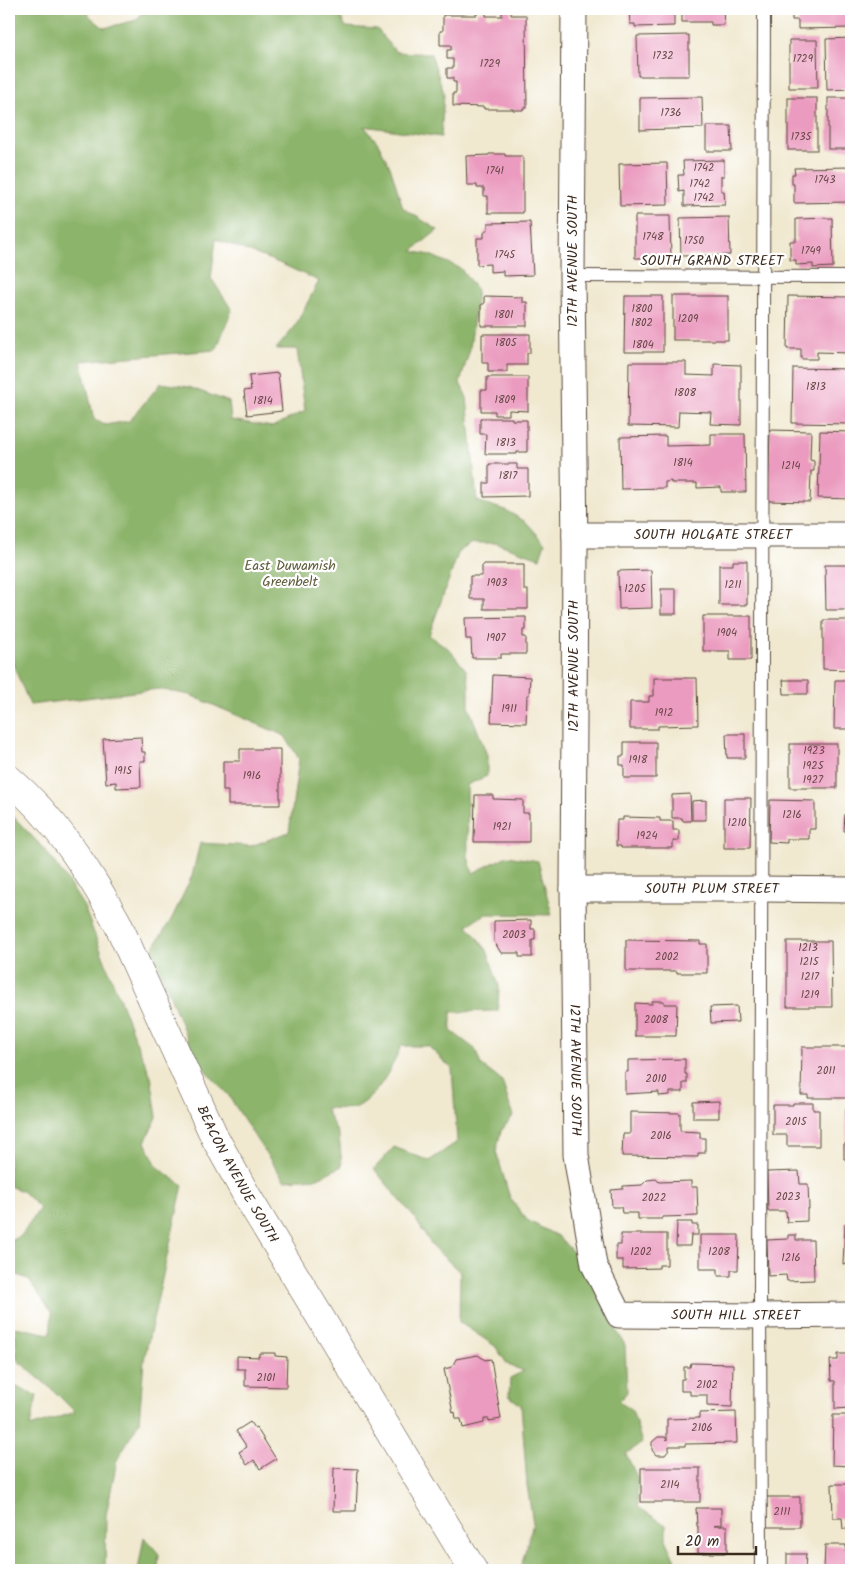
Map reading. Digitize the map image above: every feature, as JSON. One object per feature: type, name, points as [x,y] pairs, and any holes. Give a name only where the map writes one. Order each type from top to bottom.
[{"type":"main road","name":"BEACON AVENUE SOUTH","points":[[9,779],[34,802],[86,868],[117,922],[215,1138],[248,1196],[474,1570]]},
{"type":"street","name":"12TH AVENUE SOUTH","points":[[574,9],[572,276],[574,535],[573,888],[576,1155],[594,1265],[619,1315]]},
{"type":"street","name":"SOUTH HOLGATE STREET","points":[[574,535],[851,535]]},
{"type":"street","name":"SOUTH PLUM STREET","points":[[573,888],[851,890]]},
{"type":"street","name":"SOUTH HILL STREET","points":[[619,1315],[851,1315]]},
{"type":"lane","points":[[761,1570],[764,9]]},
{"type":"lane","name":"SOUTH GRAND STREET","points":[[572,276],[851,277]]},
{"type":"green space","name":"East Duwamish Greenbelt","points":[[9,9],[92,9],[88,15],[104,28],[137,20],[144,9],[342,9],[340,16],[346,27],[377,29],[396,52],[431,54],[444,93],[441,137],[364,126],[378,143],[391,169],[403,208],[438,230],[412,251],[430,255],[460,268],[477,290],[470,349],[460,383],[467,398],[477,501],[505,510],[526,522],[545,543],[540,558],[496,543],[473,543],[459,551],[429,635],[449,649],[466,670],[469,684],[469,708],[487,755],[487,776],[467,785],[468,857],[473,873],[507,856],[538,861],[552,915],[486,914],[467,925],[487,950],[499,986],[498,1011],[451,1012],[451,1031],[475,1049],[481,1065],[502,1081],[513,1116],[501,1131],[496,1151],[510,1198],[527,1220],[559,1237],[591,1272],[610,1319],[625,1345],[627,1392],[619,1402],[632,1410],[642,1443],[626,1454],[637,1477],[638,1507],[666,1525],[666,1539],[679,1570],[520,1570],[533,1523],[527,1485],[521,1405],[509,1396],[510,1378],[524,1371],[508,1365],[495,1346],[459,1322],[460,1272],[433,1247],[414,1217],[374,1169],[394,1147],[429,1161],[457,1142],[452,1069],[428,1046],[401,1046],[384,1080],[365,1102],[354,1108],[325,1108],[339,1136],[342,1166],[318,1178],[284,1180],[229,1096],[195,1059],[152,950],[172,918],[192,876],[200,843],[251,846],[289,832],[299,759],[285,736],[190,695],[158,689],[30,705],[9,655]],"holes":[[[216,239],[279,263],[319,281],[294,328],[276,349],[297,349],[305,411],[272,427],[231,420],[229,402],[189,387],[161,383],[129,421],[105,425],[94,419],[81,361],[216,350],[232,310],[211,278]]]},
{"type":"green space","points":[[9,812],[45,850],[84,907],[151,1076],[157,1117],[145,1142],[157,1166],[183,1185],[144,1360],[139,1422],[117,1460],[106,1515],[105,1570],[9,1570],[9,1386],[10,1384],[37,1396],[30,1427],[75,1412],[54,1391],[17,1360],[15,1327],[50,1334],[52,1313],[28,1279],[9,1272],[9,1241],[21,1236],[40,1208],[22,1191],[9,1186]]},
{"type":"green space","points":[[144,1537],[159,1554],[158,1570],[138,1570]]},
{"type":"building","points":[[629,9],[723,9],[724,25],[711,25],[711,22],[682,22],[682,12],[674,12],[674,26],[635,27],[635,24],[630,24]]},
{"type":"building","points":[[792,9],[851,9],[851,28],[798,29],[798,20],[792,20]]},
{"type":"building","points":[[502,10],[511,10],[511,15],[526,15],[527,108],[513,110],[453,106],[453,93],[456,93],[456,82],[453,82],[453,78],[447,78],[447,68],[453,68],[453,59],[447,59],[447,50],[451,50],[451,45],[440,45],[440,31],[443,31],[443,15],[477,15],[477,12],[486,11],[486,16],[502,16]]},
{"type":"building","points":[[689,35],[689,76],[638,76],[637,36]]},
{"type":"building","points":[[851,38],[851,89],[827,90],[826,39]]},
{"type":"building","points":[[789,40],[817,40],[818,88],[789,88]]},
{"type":"building","points":[[702,97],[703,128],[640,130],[640,98]]},
{"type":"building","points":[[788,98],[817,98],[817,150],[788,150]]},
{"type":"building","points":[[828,98],[851,98],[851,149],[828,149]]},
{"type":"building","points":[[706,126],[731,126],[732,151],[706,151]]},
{"type":"building","points":[[489,154],[523,156],[523,213],[488,213],[488,196],[484,196],[484,188],[477,188],[477,185],[467,185],[466,156]]},
{"type":"building","points":[[724,160],[724,176],[721,176],[721,191],[724,191],[725,205],[684,206],[684,191],[679,192],[678,175],[684,175],[683,161]]},
{"type":"building","points":[[667,163],[668,205],[620,206],[619,164]]},
{"type":"building","points":[[851,167],[851,202],[794,203],[792,174],[795,174],[794,168]]},
{"type":"building","points":[[635,216],[670,216],[671,258],[635,258]]},
{"type":"building","points":[[729,217],[730,255],[681,256],[680,218]]},
{"type":"building","points":[[832,218],[833,267],[813,268],[813,264],[796,265],[796,260],[790,260],[790,241],[796,241],[796,219]]},
{"type":"building","points":[[530,222],[533,275],[503,276],[503,271],[490,272],[490,264],[477,265],[477,238],[484,238],[488,223]]},
{"type":"building","points":[[484,296],[522,297],[522,302],[527,302],[527,326],[481,326],[481,304],[484,304]]},
{"type":"building","points":[[625,296],[663,296],[663,352],[624,352]]},
{"type":"building","points":[[673,296],[728,296],[728,340],[673,340]]},
{"type":"building","points":[[788,296],[851,297],[851,345],[849,345],[849,353],[817,352],[817,359],[801,359],[801,349],[787,349]]},
{"type":"building","points":[[482,334],[530,334],[530,353],[527,353],[527,365],[507,365],[507,372],[488,372],[488,363],[482,363]]},
{"type":"building","points":[[629,362],[686,362],[686,375],[714,376],[714,364],[741,365],[741,425],[710,424],[711,412],[679,411],[678,427],[628,426]]},
{"type":"building","points":[[793,368],[851,369],[851,424],[792,423]]},
{"type":"building","points":[[278,373],[282,411],[247,415],[244,391],[251,390],[249,376]]},
{"type":"building","points":[[487,377],[528,377],[528,411],[509,410],[509,415],[495,415],[495,411],[481,411],[481,390],[487,390]]},
{"type":"building","points":[[480,418],[527,420],[527,452],[517,452],[517,454],[485,454],[486,434],[480,434]]},
{"type":"building","points":[[770,430],[811,431],[810,460],[814,461],[814,471],[811,471],[810,502],[768,501]]},
{"type":"building","points":[[820,431],[851,432],[851,499],[818,498]]},
{"type":"building","points":[[711,434],[745,434],[746,492],[721,492],[721,487],[697,488],[697,483],[671,483],[671,481],[665,482],[665,488],[621,489],[620,437],[666,436],[666,446],[711,445]]},
{"type":"building","points":[[489,464],[517,464],[517,469],[528,469],[528,496],[484,497],[484,483],[489,483]]},
{"type":"building","points":[[733,561],[747,561],[747,605],[719,605],[719,565],[733,565]]},
{"type":"building","points":[[482,564],[524,564],[524,590],[528,590],[528,609],[484,609],[484,599],[470,599],[470,576],[482,576]]},
{"type":"building","points":[[825,565],[851,565],[851,610],[826,610]]},
{"type":"building","points":[[651,570],[652,608],[619,609],[618,571]]},
{"type":"building","points":[[661,589],[676,589],[676,614],[661,614]]},
{"type":"building","points":[[703,616],[751,616],[751,660],[730,660],[730,651],[703,651]]},
{"type":"building","points":[[526,617],[526,630],[523,630],[523,637],[526,637],[526,654],[501,654],[501,658],[472,658],[471,639],[466,639],[465,618]]},
{"type":"building","points":[[823,620],[851,620],[851,670],[823,669]]},
{"type":"building","points":[[493,675],[530,677],[526,723],[491,722]]},
{"type":"building","points":[[654,678],[697,678],[698,725],[658,726],[658,729],[630,729],[630,702],[649,702],[649,696],[654,696]]},
{"type":"building","points":[[783,680],[808,680],[808,694],[784,694]]},
{"type":"building","points":[[835,680],[851,680],[851,729],[834,729]]},
{"type":"building","points":[[726,734],[745,734],[745,758],[727,758]]},
{"type":"building","points":[[141,737],[145,761],[140,761],[141,787],[116,788],[116,782],[106,783],[103,739]]},
{"type":"building","points":[[624,742],[656,742],[656,778],[624,778],[624,765],[620,765],[620,756],[624,756]]},
{"type":"building","points":[[790,744],[837,744],[837,788],[790,788]]},
{"type":"building","points":[[240,749],[280,749],[280,805],[228,805],[228,791],[223,791],[223,761],[240,761]]},
{"type":"building","points":[[690,794],[691,821],[683,821],[682,818],[672,818],[672,795]]},
{"type":"building","points":[[475,795],[493,795],[493,799],[523,800],[523,813],[529,813],[529,842],[474,842]]},
{"type":"building","points":[[724,798],[751,798],[750,848],[724,848]]},
{"type":"building","points":[[706,800],[706,820],[692,820],[692,801]]},
{"type":"building","points":[[770,800],[815,801],[815,829],[809,829],[809,839],[787,839],[787,843],[769,842]]},
{"type":"building","points":[[845,814],[851,814],[851,831],[844,831]]},
{"type":"building","points":[[623,817],[660,818],[660,821],[673,821],[673,830],[679,830],[679,841],[673,841],[673,848],[621,848],[621,846],[616,846],[617,820],[623,820]]},
{"type":"building","points":[[531,920],[531,929],[535,929],[535,940],[532,940],[532,957],[519,957],[519,953],[501,953],[494,941],[494,921]]},
{"type":"building","points":[[626,940],[700,941],[700,944],[707,944],[707,973],[626,971]]},
{"type":"building","points":[[787,941],[831,941],[832,1007],[787,1007]]},
{"type":"building","points":[[652,1001],[664,1001],[664,1004],[677,1004],[676,1036],[635,1036],[635,1003],[652,1004]]},
{"type":"building","points":[[737,1006],[738,1022],[711,1023],[710,1007]]},
{"type":"building","points":[[802,1047],[851,1047],[851,1098],[808,1098],[808,1095],[801,1095]]},
{"type":"building","points":[[685,1059],[687,1083],[683,1083],[683,1092],[670,1092],[670,1095],[659,1096],[659,1092],[625,1094],[625,1072],[628,1072],[628,1060]]},
{"type":"building","points":[[719,1101],[719,1118],[693,1118],[693,1102]]},
{"type":"building","points":[[793,1103],[813,1103],[813,1110],[819,1110],[819,1146],[787,1146],[787,1135],[773,1135],[773,1105],[793,1105]]},
{"type":"building","points":[[846,1108],[851,1108],[851,1159],[844,1159],[844,1144],[847,1144]]},
{"type":"building","points":[[630,1112],[680,1113],[680,1131],[700,1132],[700,1138],[705,1138],[705,1153],[698,1153],[698,1157],[622,1156],[623,1134],[630,1134]]},
{"type":"building","points":[[799,1171],[800,1184],[808,1184],[809,1209],[807,1209],[807,1221],[787,1222],[786,1211],[768,1211],[767,1172]]},
{"type":"building","points":[[656,1179],[659,1182],[691,1181],[691,1187],[697,1187],[698,1216],[638,1219],[638,1213],[622,1213],[621,1207],[612,1207],[611,1190],[623,1189],[623,1186],[642,1185],[647,1180]]},
{"type":"building","points":[[677,1222],[692,1222],[692,1225],[698,1225],[698,1235],[691,1235],[690,1246],[676,1246]]},
{"type":"building","points":[[845,1223],[851,1224],[851,1265],[843,1264]]},
{"type":"building","points":[[621,1234],[667,1234],[667,1265],[659,1265],[659,1268],[623,1269],[623,1260],[616,1260],[616,1245],[621,1245]]},
{"type":"building","points":[[700,1235],[739,1235],[738,1270],[731,1270],[731,1276],[718,1276],[718,1269],[700,1269]]},
{"type":"building","points":[[788,1235],[796,1235],[796,1240],[813,1240],[814,1280],[787,1281],[786,1275],[768,1276],[767,1240],[788,1239]]},
{"type":"building","points":[[259,1353],[275,1353],[275,1356],[287,1357],[286,1387],[245,1386],[245,1369],[237,1369],[237,1356],[259,1357]]},
{"type":"building","points":[[838,1354],[851,1354],[851,1408],[835,1409],[835,1381],[831,1381],[830,1360],[838,1360]]},
{"type":"building","points":[[478,1355],[485,1360],[491,1359],[501,1419],[489,1421],[489,1419],[484,1419],[484,1423],[463,1428],[461,1419],[456,1419],[455,1412],[453,1413],[444,1369],[452,1367],[456,1359]]},
{"type":"building","points":[[691,1363],[733,1364],[732,1407],[707,1406],[707,1395],[690,1395],[690,1391],[681,1391],[684,1367],[690,1367]]},
{"type":"building","points":[[736,1412],[737,1443],[669,1446],[669,1450],[665,1455],[656,1455],[652,1450],[652,1442],[658,1437],[665,1437],[667,1440],[667,1419],[699,1418],[699,1413]]},
{"type":"building","points":[[833,1415],[851,1415],[851,1466],[832,1465]]},
{"type":"building","points":[[250,1422],[254,1428],[256,1427],[276,1459],[260,1469],[254,1460],[247,1465],[239,1452],[247,1447],[236,1431]]},
{"type":"building","points":[[334,1468],[358,1469],[356,1511],[333,1511]]},
{"type":"building","points":[[641,1468],[700,1468],[700,1502],[641,1502]]},
{"type":"building","points":[[832,1484],[851,1484],[851,1529],[843,1529],[842,1518],[833,1518]]},
{"type":"building","points":[[764,1497],[800,1497],[800,1527],[765,1527]]},
{"type":"building","points":[[696,1508],[721,1508],[721,1525],[713,1526],[727,1526],[727,1553],[698,1553]]},
{"type":"building","points":[[825,1545],[846,1545],[846,1553],[851,1553],[851,1570],[824,1570]]},
{"type":"building","points":[[787,1554],[806,1554],[805,1570],[787,1570]]}]
